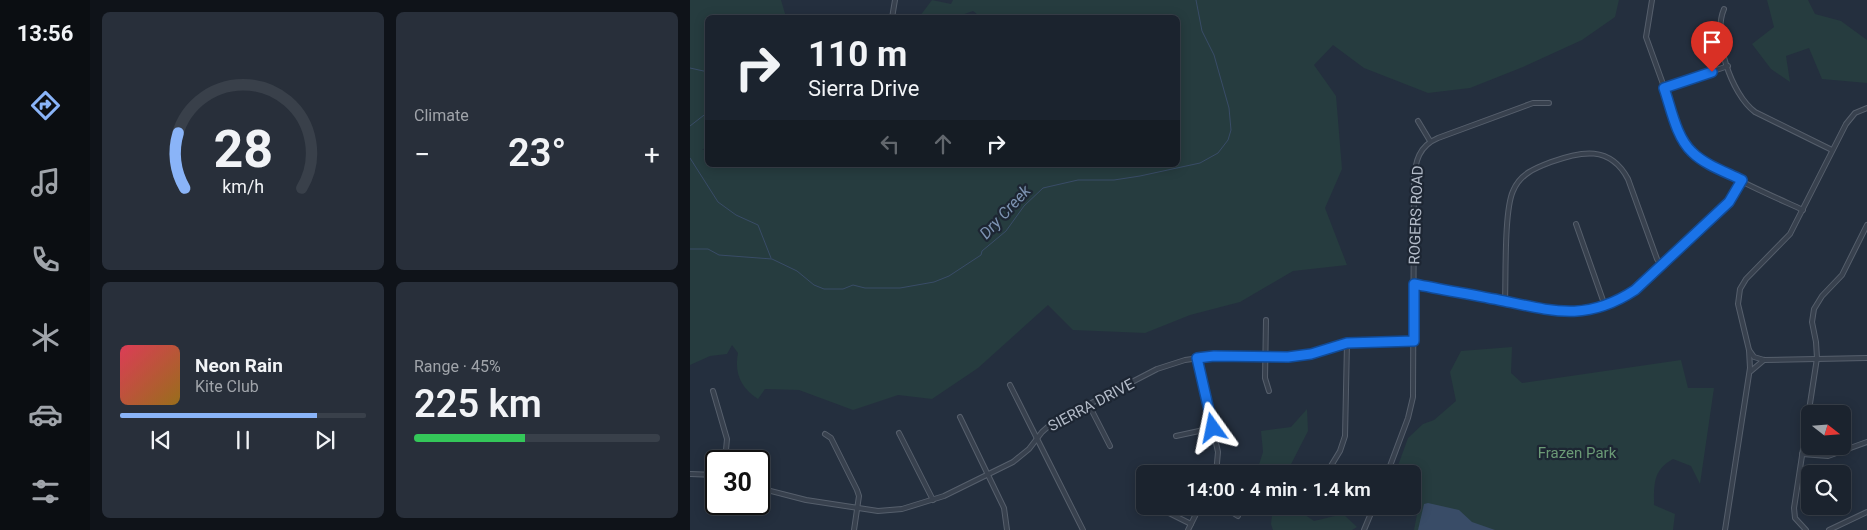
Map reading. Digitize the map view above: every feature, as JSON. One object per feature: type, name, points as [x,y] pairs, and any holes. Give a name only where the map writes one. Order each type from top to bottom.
[{"type":"street","points":[[892,15],[895,0]]},
{"type":"street","points":[[1652,0],[1646,37],[1682,138],[1689,150],[1708,163],[1803,210]]},
{"type":"street","points":[[1724,9],[1720,17],[1722,50],[1739,96],[1750,108],[1832,150]]},
{"type":"street","points":[[1664,88],[1728,66]]},
{"type":"street","points":[[1418,120],[1430,141],[1533,103],[1549,103]]},
{"type":"street","points":[[1725,530],[1750,372],[1749,350],[1738,304],[1740,289],[1746,279],[1787,239],[1848,120],[1867,108]]},
{"type":"street","name":"ROGERS ROAD","points":[[1390,465],[1411,406],[1414,341],[1415,170],[1420,151],[1430,141]]},
{"type":"street","points":[[1505,301],[1509,206],[1513,190],[1521,178],[1532,170],[1582,153],[1608,158],[1625,174],[1657,260],[1662,266]]},
{"type":"street","points":[[1414,284],[1563,313],[1584,312],[1605,306],[1635,290],[1662,266],[1729,202],[1742,180]]},
{"type":"street","points":[[1576,224],[1605,306]]},
{"type":"street","points":[[1809,405],[1816,358],[1816,342],[1812,322],[1816,303],[1842,275],[1867,225]]},
{"type":"street","points":[[1266,320],[1265,378],[1269,391]]},
{"type":"street","name":"SIERRA DRIVE","points":[[770,491],[806,500],[891,511],[933,500],[1020,457],[1051,424],[1157,369],[1197,358],[1214,356],[1303,356],[1347,343],[1414,341]]},
{"type":"street","points":[[1331,465],[1346,436],[1347,343]]},
{"type":"street","points":[[1749,350],[1754,357],[1764,360],[1867,358]]},
{"type":"street","points":[[1197,358],[1218,452],[1217,465]]},
{"type":"street","points":[[1750,372],[1764,360]]},
{"type":"street","points":[[1010,385],[1038,437],[1083,530]]},
{"type":"street","points":[[713,391],[727,439],[727,450]]},
{"type":"street","points":[[1089,405],[1110,446]]},
{"type":"street","points":[[960,417],[1004,508],[1007,530]]},
{"type":"street","points":[[1176,436],[1213,428]]},
{"type":"street","points":[[899,433],[933,500]]},
{"type":"street","points":[[825,434],[830,438],[857,490],[854,530]]},
{"type":"street","points":[[1851,448],[1867,442]]},
{"type":"street","points":[[1802,455],[1794,513],[1798,522],[1806,530]]},
{"type":"street","points":[[1815,455],[1831,455]]},
{"type":"street","points":[[690,474],[705,475]]},
{"type":"street","points":[[1829,530],[1867,512]]},
{"type":"street","points":[[1173,515],[1191,524]]},
{"type":"street","points":[[1188,530],[1196,515]]},
{"type":"street","points":[[1364,530],[1370,515]]},
{"type":"green space","points":[[690,0],[781,0],[785,15],[705,15],[705,148],[702,150],[705,150],[705,167],[1180,167],[1180,15],[978,15],[973,11],[962,15],[921,15],[932,0],[951,4],[953,0],[1619,0],[1615,17],[1582,40],[1523,67],[1470,88],[1428,93],[1364,68],[1333,45],[1314,65],[1336,96],[1342,169],[1325,208],[1347,265],[1293,271],[1240,302],[1190,315],[1145,333],[1073,330],[1048,305],[978,368],[932,399],[898,395],[853,410],[799,390],[765,389],[758,399],[747,390],[740,379],[737,367],[738,353],[732,345],[727,354],[710,356],[690,365]]},
{"type":"green space","points":[[1767,0],[1808,0],[1815,14],[1841,21],[1867,40],[1867,83],[1822,79],[1809,48],[1786,56],[1790,82],[1771,69],[1752,44],[1774,27]]},
{"type":"green space","name":"Frazen Park","points":[[1512,347],[1511,373],[1522,383],[1681,360],[1688,388],[1714,388],[1700,484],[1691,466],[1673,459],[1666,463],[1656,478],[1654,505],[1675,514],[1673,530],[1414,530],[1417,515],[1421,515],[1421,465],[1398,465],[1408,438],[1423,424],[1434,420],[1456,401],[1450,372],[1461,351]]},
{"type":"green space","points":[[1307,409],[1308,431],[1291,465],[1259,465],[1263,452],[1261,431],[1291,427]]},
{"type":"green space","points":[[1272,515],[1305,515],[1314,521],[1344,515],[1357,527],[1352,530],[1273,530],[1271,524]]},
{"type":"water","points":[[1428,503],[1459,510],[1472,522],[1495,530],[1418,530],[1424,504]]},
{"type":"waterway","name":"Dry Creek","points":[[690,249],[708,249],[719,255],[772,259],[797,271],[814,285],[824,289],[843,289],[853,285],[865,288],[900,288],[934,282],[949,276],[981,255],[982,251],[1006,231],[1024,206],[1043,188],[1078,180],[1114,180],[1140,176],[1200,163],[1218,153],[1228,140],[1231,130],[1229,108],[1214,55],[1202,31],[1196,0]]},
{"type":"waterway","points":[[690,68],[705,71]]},
{"type":"waterway","points":[[690,126],[705,114]]},
{"type":"waterway","points":[[690,158],[718,202],[736,215],[758,225],[771,258]]},
{"type":"route","points":[[1213,428],[1197,358],[1214,356],[1303,356],[1347,343],[1414,341],[1414,284],[1563,313],[1584,312],[1605,306],[1618,301],[1635,290],[1729,202],[1742,180],[1708,163],[1689,150],[1682,138],[1664,88],[1712,72]]}]
